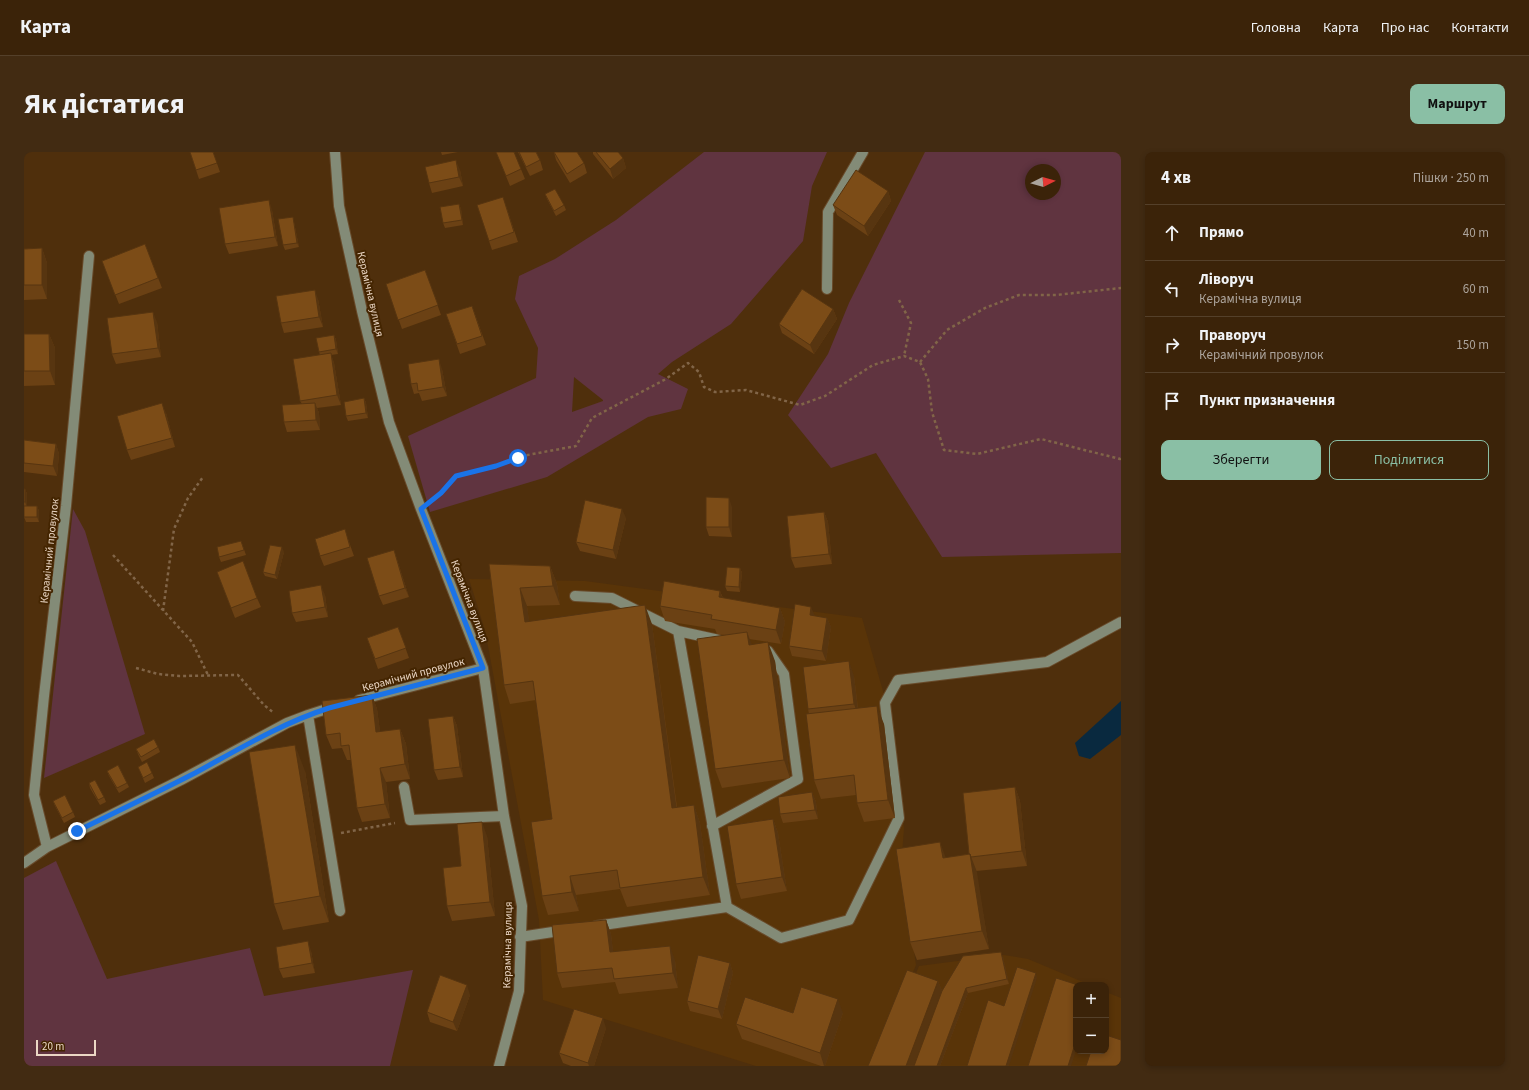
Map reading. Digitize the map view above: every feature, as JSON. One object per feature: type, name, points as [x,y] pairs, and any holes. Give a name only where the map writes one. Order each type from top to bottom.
[{"type":"street","name":"Керамічна вулиця","points":[[335,152],[339,206],[362,311],[389,422],[483,668],[504,816],[522,906],[519,991],[500,1066]]},
{"type":"street","points":[[827,289],[828,212],[863,152]]},
{"type":"street","name":"Керамічний провулок","points":[[47,847],[34,795],[67,498],[89,256]]},
{"type":"street","points":[[575,596],[612,598],[678,631],[730,643]]},
{"type":"street","points":[[589,927],[727,907],[781,938],[849,920],[899,818],[885,703],[898,680],[1047,662],[1121,622]]},
{"type":"street","points":[[678,631],[727,907]]},
{"type":"street","points":[[712,826],[798,779],[784,674],[768,651],[753,647]]},
{"type":"street","name":"Керамічний провулок","points":[[24,863],[47,847],[181,780],[287,723],[349,703],[483,668]]},
{"type":"street","points":[[308,715],[340,911]]},
{"type":"street","points":[[404,787],[410,820],[504,816]]},
{"type":"street","points":[[520,937],[574,929]]},
{"type":"path","points":[[920,362],[947,330],[986,308],[1013,297],[1020,295],[1056,295],[1121,288]]},
{"type":"path","points":[[899,300],[911,323],[904,356]]},
{"type":"path","points":[[421,509],[441,493],[456,476],[496,466],[518,458],[576,446],[592,418],[666,379],[688,364],[699,372],[704,387],[715,392],[746,390],[800,405],[825,396],[873,364],[904,356],[920,362],[928,379],[932,412],[944,450],[977,454],[1041,439],[1120,459],[1121,458]]},
{"type":"path","points":[[163,611],[174,528],[188,498],[203,477]]},
{"type":"path","points":[[114,555],[192,642],[208,676]]},
{"type":"path","points":[[136,668],[158,674],[179,676],[238,675],[264,705],[287,723]]},
{"type":"path","points":[[327,836],[410,820]]},
{"type":"shaded area","points":[[704,152],[827,152],[812,186],[803,241],[731,324],[672,362],[658,374],[688,389],[681,409],[648,417],[547,477],[430,512],[408,436],[536,378],[538,348],[515,299],[519,276],[555,259],[616,220]],"holes":[[[574,377],[603,400],[572,412]]]},
{"type":"shaded area","points":[[925,152],[1121,152],[1121,553],[942,557],[876,453],[831,468],[788,415],[828,354],[849,303]]},
{"type":"shaded area","points":[[73,509],[85,531],[145,734],[44,778]]},
{"type":"shaded area","points":[[469,579],[585,581],[862,618],[889,712],[904,828],[901,867],[916,965],[874,1066],[756,1066],[543,1000],[539,920],[485,630]]},
{"type":"shaded area","points":[[56,861],[107,979],[250,948],[264,996],[413,970],[390,1066],[24,1066],[24,878]]},
{"type":"shaded area","points":[[1004,955],[1028,959],[1083,982],[1073,982],[1073,1054],[1109,1054],[1109,993],[1121,998],[1121,1066],[877,1066],[919,966]]},
{"type":"water","points":[[1121,701],[1121,735],[1090,759],[1079,756],[1075,743]]},
{"type":"building","points":[[190,152],[213,152],[217,163],[196,170]]},
{"type":"building","points":[[496,152],[514,152],[521,169],[506,176]]},
{"type":"building","points":[[519,152],[536,152],[540,160],[526,167]]},
{"type":"building","points":[[554,152],[577,152],[584,163],[567,174]]},
{"type":"building","points":[[596,152],[618,152],[623,158],[610,169]]},
{"type":"building","points":[[456,160],[459,177],[429,183],[425,167]]},
{"type":"building","points":[[856,170],[888,191],[864,226],[833,205]]},
{"type":"building","points":[[555,189],[564,205],[554,211],[545,194]]},
{"type":"building","points":[[503,197],[514,232],[489,241],[477,205]]},
{"type":"building","points":[[269,200],[275,237],[225,244],[219,208]]},
{"type":"building","points":[[459,204],[462,220],[443,223],[440,207]]},
{"type":"building","points":[[293,217],[297,243],[283,245],[278,219]]},
{"type":"building","points":[[145,244],[158,278],[115,295],[102,261]]},
{"type":"building","points":[[42,248],[42,285],[24,285],[24,249]]},
{"type":"building","points":[[425,270],[438,305],[398,320],[386,284]]},
{"type":"building","points":[[802,289],[833,309],[810,345],[779,324]]},
{"type":"building","points":[[315,290],[319,317],[281,323],[276,296]]},
{"type":"building","points":[[472,306],[482,336],[457,344],[446,314]]},
{"type":"building","points":[[153,312],[158,348],[112,354],[107,318]]},
{"type":"building","points":[[24,334],[49,334],[50,371],[24,371]]},
{"type":"building","points":[[334,335],[336,349],[319,352],[316,338]]},
{"type":"building","points":[[331,353],[337,395],[300,401],[293,359]]},
{"type":"building","points":[[439,359],[443,387],[418,391],[417,383],[411,384],[408,364]]},
{"type":"building","points":[[364,398],[366,413],[346,416],[344,402]]},
{"type":"building","points":[[162,403],[172,438],[127,450],[117,416]]},
{"type":"building","points":[[315,403],[316,420],[284,422],[282,405]]},
{"type":"building","points":[[24,440],[56,444],[53,466],[24,463]]},
{"type":"building","points":[[25,489],[25,502],[24,502]]},
{"type":"building","points":[[706,497],[729,498],[729,527],[706,527]]},
{"type":"building","points":[[585,500],[622,509],[613,550],[576,542]]},
{"type":"building","points":[[24,506],[37,506],[37,517],[24,517]]},
{"type":"building","points":[[824,512],[829,554],[791,558],[787,516]]},
{"type":"building","points":[[345,529],[350,547],[320,556],[315,539]]},
{"type":"building","points":[[241,541],[244,550],[219,557],[217,547]]},
{"type":"building","points":[[270,545],[282,547],[275,575],[263,572]]},
{"type":"building","points":[[394,550],[405,588],[379,596],[367,558]]},
{"type":"building","points":[[243,561],[257,598],[231,608],[217,572]]},
{"type":"building","points":[[489,564],[550,566],[553,586],[520,588],[525,622],[645,605],[672,808],[694,805],[703,877],[620,888],[617,870],[570,876],[572,892],[542,896],[531,822],[552,819],[533,681],[504,685]]},
{"type":"building","points":[[727,567],[740,568],[739,587],[725,586]]},
{"type":"building","points":[[664,581],[720,591],[719,597],[780,608],[776,630],[711,619],[712,615],[660,606]]},
{"type":"building","points":[[321,585],[325,607],[292,613],[289,591]]},
{"type":"building","points":[[795,604],[811,607],[810,615],[827,618],[822,651],[789,646]]},
{"type":"building","points":[[398,627],[406,648],[375,659],[367,638]]},
{"type":"building","points":[[747,632],[749,645],[768,642],[784,760],[715,769],[697,639]]},
{"type":"building","points":[[849,661],[854,704],[808,709],[803,667]]},
{"type":"building","points":[[372,695],[376,732],[400,729],[405,764],[380,768],[385,804],[357,808],[349,745],[341,746],[340,733],[326,735],[322,701]]},
{"type":"building","points":[[877,706],[888,800],[857,803],[854,775],[814,780],[806,714]]},
{"type":"building","points":[[453,716],[460,767],[434,770],[428,719]]},
{"type":"building","points":[[154,739],[158,747],[141,757],[136,749]]},
{"type":"building","points":[[295,745],[320,896],[274,904],[249,752]]},
{"type":"building","points":[[147,762],[152,773],[143,778],[138,767]]},
{"type":"building","points":[[118,765],[127,783],[117,788],[107,771]]},
{"type":"building","points":[[95,780],[104,797],[98,800],[89,783]]},
{"type":"building","points":[[1015,787],[1022,851],[971,857],[969,854],[963,793]]},
{"type":"building","points":[[812,792],[815,810],[780,814],[778,797]]},
{"type":"building","points":[[65,795],[73,812],[62,818],[53,801]]},
{"type":"building","points":[[773,819],[782,877],[736,884],[727,826]]},
{"type":"building","points":[[482,822],[490,902],[447,906],[443,868],[461,866],[457,824]]},
{"type":"building","points":[[940,842],[943,858],[970,854],[982,931],[910,942],[896,849]]},
{"type":"building","points":[[606,920],[610,952],[670,946],[673,973],[614,979],[612,968],[557,973],[552,925]]},
{"type":"building","points":[[308,941],[312,963],[279,969],[276,947]]},
{"type":"building","points":[[1001,952],[1007,979],[966,988],[937,1066],[914,1066],[942,991],[963,956]]},
{"type":"building","points":[[698,955],[730,963],[718,1009],[687,1001]]},
{"type":"building","points":[[1017,967],[1036,973],[1006,1066],[967,1066],[988,1000],[1004,1006]]},
{"type":"building","points":[[907,970],[938,981],[906,1066],[868,1066]]},
{"type":"building","points":[[440,975],[467,985],[453,1022],[427,1012]]},
{"type":"building","points":[[1056,978],[1073,983],[1073,1050],[1068,1066],[1028,1066]]},
{"type":"building","points":[[801,987],[838,999],[820,1053],[736,1024],[745,997],[793,1013]]},
{"type":"building","points":[[574,1009],[603,1018],[588,1063],[559,1053]]},
{"type":"building","points":[[1109,1036],[1121,1040],[1121,1066],[1086,1066],[1090,1054],[1109,1054]]},
{"type":"route","points":[[77,831],[181,780],[287,723],[329,708],[483,668],[421,509],[441,493],[456,476],[496,466],[518,458]]}]
